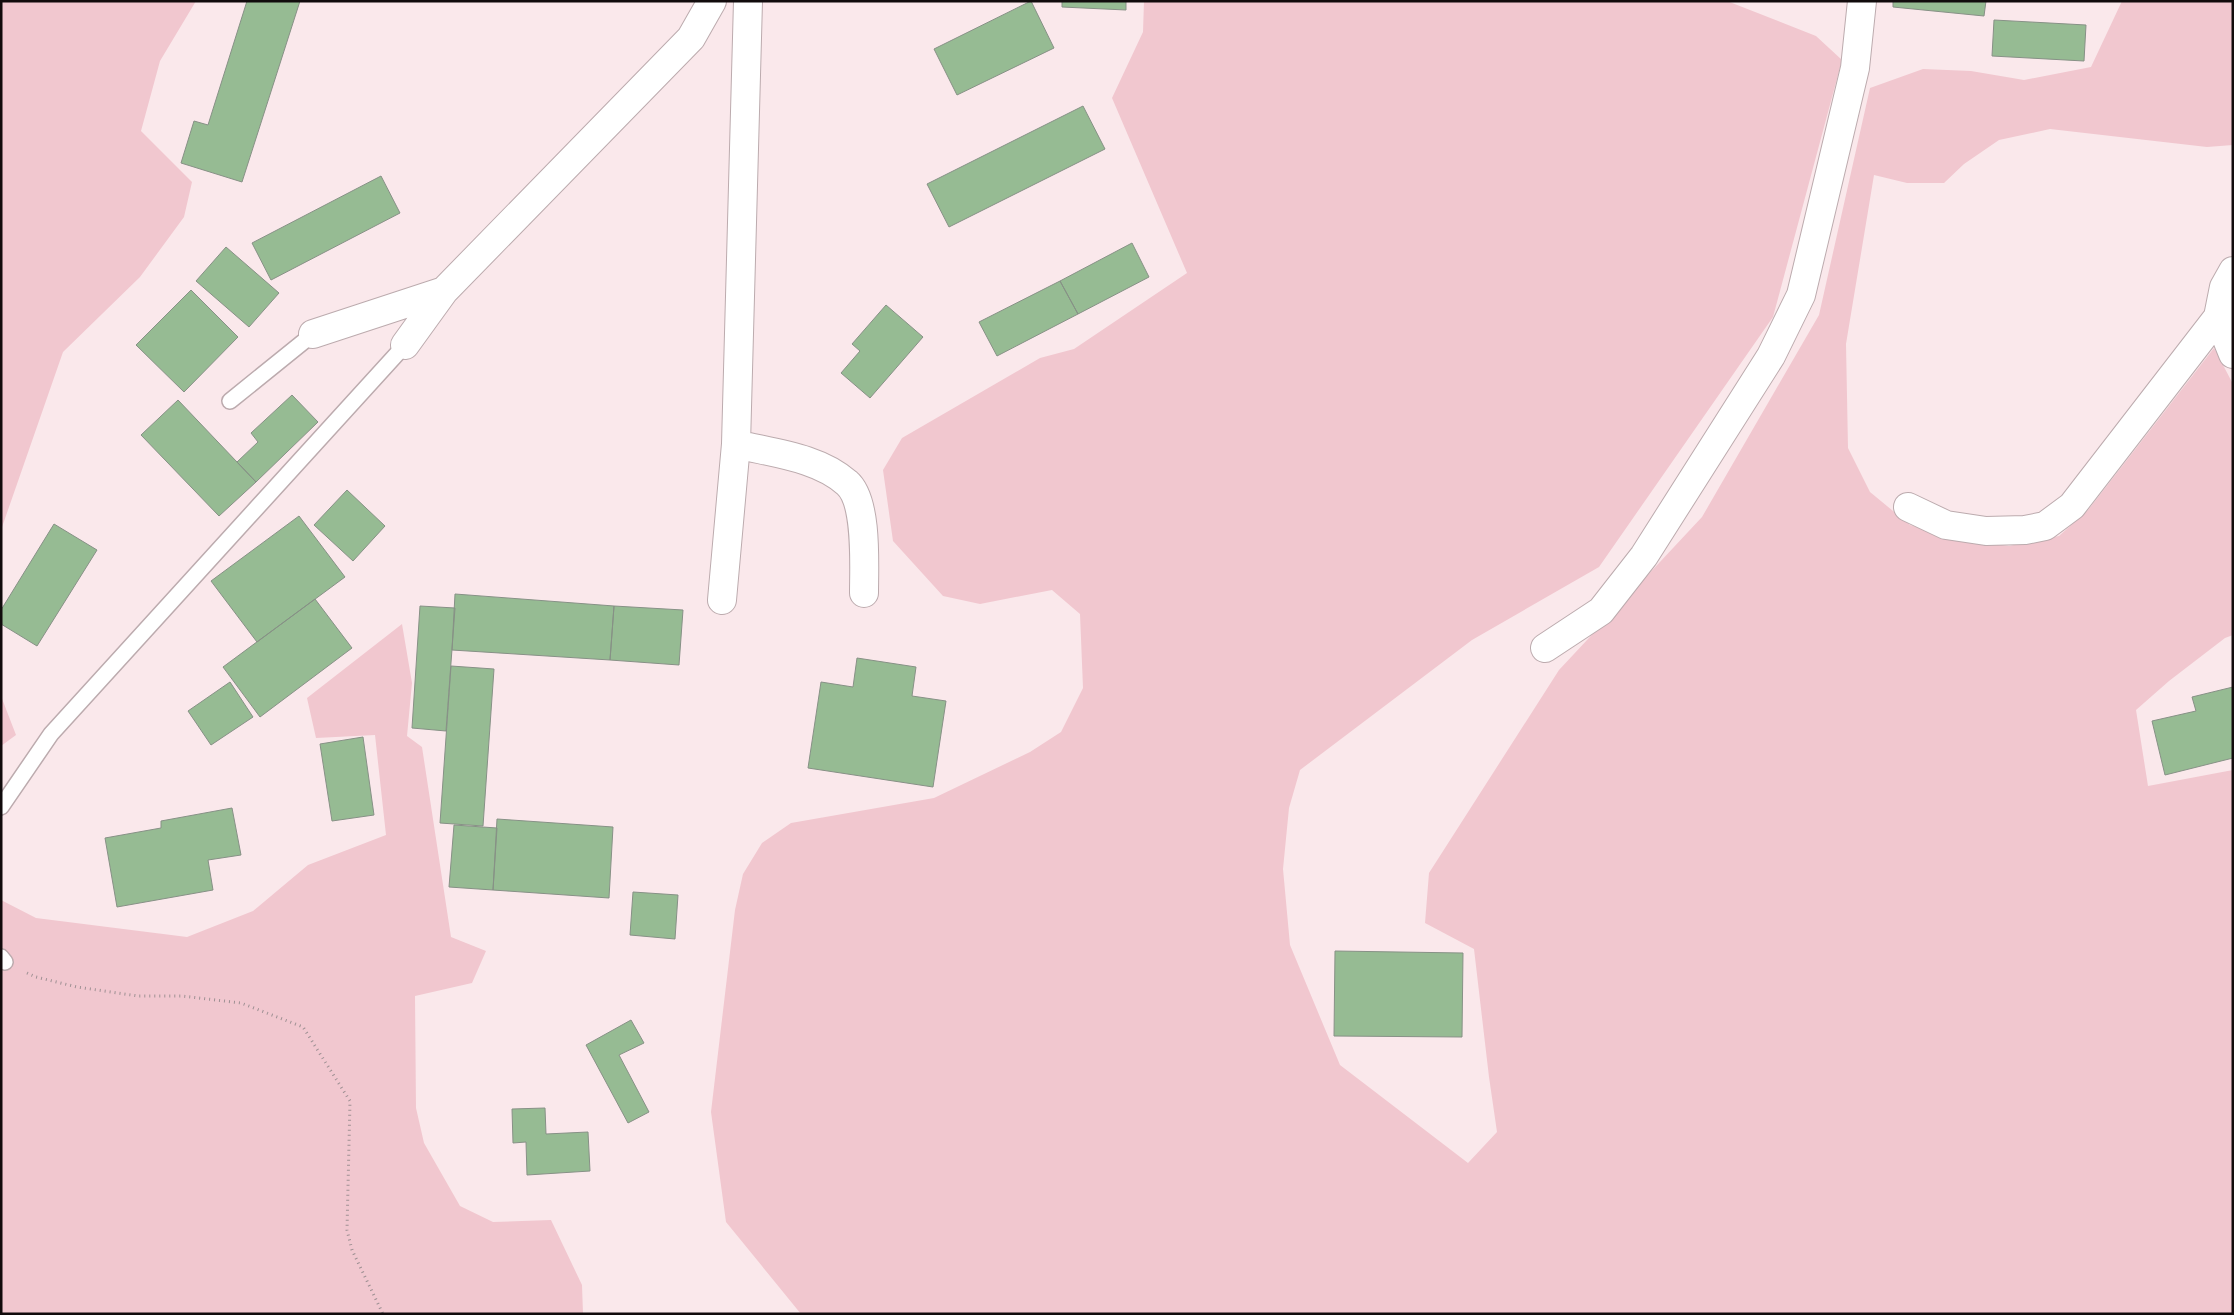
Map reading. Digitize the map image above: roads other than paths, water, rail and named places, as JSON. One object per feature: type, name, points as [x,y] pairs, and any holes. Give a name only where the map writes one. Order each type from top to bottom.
[{"type":"street","points":[[405,345],[444,291],[691,38],[712,1]]},
{"type":"street","points":[[722,600],[736,444],[748,1]]},
{"type":"street","points":[[1545,648],[1601,611],[1644,556],[1771,356],[1801,296],[1855,68],[1862,1]]},
{"type":"street","points":[[1908,508],[1946,525],[1986,531],[2025,530],[2046,526],[2072,506],[2218,317],[2230,281]]},
{"type":"street","points":[[313,334],[444,291]]},
{"type":"street","points":[[2218,317],[2233,354]]},
{"type":"street","points":[[736,444],[818,465],[848,483],[861,511],[865,552],[864,593]]},
{"type":"lane","points":[[230,401],[313,334]]},
{"type":"lane","points":[[1,807],[51,734],[405,345]]}]
